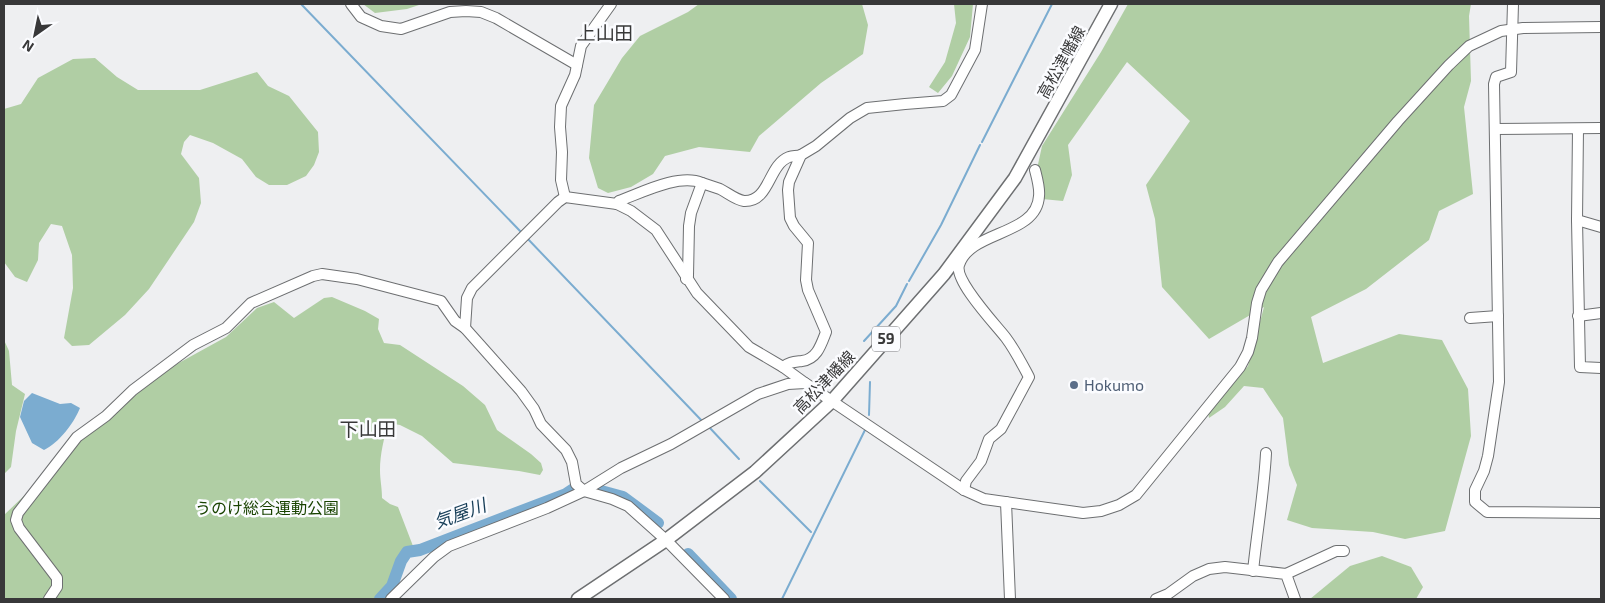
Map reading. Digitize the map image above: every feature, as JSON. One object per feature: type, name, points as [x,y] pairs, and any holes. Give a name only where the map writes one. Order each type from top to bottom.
[{"type":"main road","name":"高松津幡線","points":[[578,599],[666,540],[754,472],[832,401],[944,274],[1015,178],[1111,4]]},
{"type":"street","points":[[351,4],[362,18],[381,26],[401,29],[450,12],[481,12],[496,18],[576,65]]},
{"type":"street","points":[[565,197],[561,180],[561,106],[575,75],[581,46],[610,4]]},
{"type":"street","points":[[617,204],[619,201],[664,184],[694,180],[745,201],[752,199],[761,194],[781,163],[789,157],[801,155],[816,146],[850,118],[867,108],[943,101],[951,95],[975,50],[982,4]]},
{"type":"street","points":[[1513,4],[1511,72],[1496,77],[1494,84],[1499,382],[1484,471],[1475,490],[1475,502],[1487,512],[1601,513]]},
{"type":"street","points":[[565,197],[617,204],[632,211],[656,230],[686,279],[697,293],[749,347],[783,366],[805,383],[964,490],[984,499],[1083,512],[1101,511],[1119,505],[1136,495],[1240,367],[1248,352],[1257,303],[1269,275],[1398,121],[1449,65],[1474,44],[1501,31],[1601,27]]},
{"type":"street","points":[[1496,129],[1601,128]]},
{"type":"street","points":[[1578,129],[1577,220],[1580,367],[1601,368]]},
{"type":"street","points":[[783,366],[814,357],[821,347],[826,332],[807,285],[808,243],[790,218],[789,182],[801,155]]},
{"type":"street","points":[[964,490],[966,481],[981,461],[989,439],[1001,429],[1029,377],[1006,339],[974,298],[958,269],[962,260],[976,246],[1024,222],[1031,215],[1039,197],[1035,170]]},
{"type":"street","points":[[686,279],[688,276],[691,213],[702,183]]},
{"type":"street","points":[[465,328],[467,298],[472,288],[565,197]]},
{"type":"street","points":[[1577,220],[1601,227]]},
{"type":"street","points":[[975,231],[986,240]]},
{"type":"street","points":[[49,599],[57,587],[57,578],[19,528],[16,520],[18,513],[77,438],[106,416],[133,390],[193,345],[226,328],[251,303],[313,276],[322,274],[357,278],[441,301],[455,321],[465,328],[521,391],[534,409],[541,424],[566,450],[572,462],[576,484],[584,491],[628,506],[666,540],[724,599]]},
{"type":"street","points":[[1578,316],[1601,313]]},
{"type":"street","points":[[1470,318],[1498,316]]},
{"type":"street","points":[[391,599],[434,557],[449,546],[547,508],[584,491],[621,468],[671,444],[758,394],[788,384],[805,383]]},
{"type":"street","points":[[1253,571],[1264,485],[1266,453]]},
{"type":"street","points":[[1006,502],[1010,599]]},
{"type":"street","points":[[1156,599],[1168,594],[1193,576],[1209,569],[1225,568],[1286,574],[1336,551],[1344,551]]},
{"type":"street","points":[[1286,574],[1295,599]]},
{"type":"green space","points":[[363,4],[422,4],[407,9],[375,13]]},
{"type":"green space","points":[[699,4],[862,4],[868,25],[863,54],[821,83],[759,136],[750,152],[699,147],[665,156],[653,174],[631,187],[608,193],[598,188],[589,158],[594,105],[622,58],[640,36],[688,12]]},
{"type":"green space","points":[[954,4],[973,4],[970,37],[952,76],[938,93],[929,87],[945,62],[956,23]]},
{"type":"green space","points":[[1128,4],[1471,4],[1469,16],[1471,81],[1464,107],[1473,194],[1439,211],[1429,240],[1366,289],[1311,317],[1323,363],[1399,334],[1442,340],[1468,389],[1471,436],[1445,531],[1405,539],[1373,532],[1312,528],[1287,520],[1297,485],[1289,465],[1283,418],[1263,388],[1244,386],[1225,407],[1209,418],[1208,412],[1248,366],[1264,307],[1209,339],[1162,287],[1155,219],[1146,185],[1190,121],[1127,62],[1068,145],[1072,175],[1063,201],[1042,199],[1037,169],[1042,146],[1101,52]]},
{"type":"green space","points":[[95,58],[117,77],[138,90],[200,90],[257,72],[268,86],[289,96],[318,132],[319,152],[314,165],[306,176],[287,185],[269,185],[256,177],[242,159],[213,143],[190,135],[184,142],[181,154],[199,178],[201,203],[194,222],[149,289],[125,315],[89,345],[72,346],[64,338],[73,288],[72,255],[62,226],[51,224],[39,243],[38,260],[27,282],[15,277],[4,262],[4,109],[21,104],[38,78],[73,59]]},
{"type":"green space","name":"うのけ総合運動公園","points":[[332,297],[379,319],[378,329],[384,343],[400,345],[463,386],[485,405],[497,430],[541,463],[543,470],[540,475],[453,463],[422,436],[400,425],[388,423],[380,464],[382,498],[398,507],[413,546],[385,588],[374,599],[4,599],[4,515],[27,493],[36,498],[81,440],[166,370],[226,337],[257,308],[274,302],[294,318],[324,298]]},
{"type":"green space","points":[[4,340],[9,351],[12,385],[25,394],[16,431],[11,467],[4,474]]},
{"type":"green space","points":[[1382,556],[1411,567],[1423,587],[1416,599],[1310,599],[1350,566]]},
{"type":"water","points":[[32,393],[60,404],[71,403],[80,408],[65,432],[55,443],[44,450],[32,443],[20,417],[24,401]]},
{"type":"waterway","points":[[301,4],[521,232]]},
{"type":"waterway","points":[[982,142],[1052,4]]},
{"type":"waterway","points":[[909,281],[941,225],[980,145]]},
{"type":"waterway","points":[[526,237],[703,422]]},
{"type":"waterway","points":[[864,341],[896,306],[907,284]]},
{"type":"waterway","points":[[869,415],[870,382]]},
{"type":"waterway","points":[[709,427],[739,459]]},
{"type":"waterway","points":[[782,599],[865,430]]},
{"type":"waterway","points":[[760,481],[811,532]]},
{"type":"waterway","name":"気屋川","points":[[380,599],[392,586],[401,561],[407,552],[420,550],[566,494],[575,488]]},
{"type":"waterway","name":"気屋川","points":[[601,491],[623,497],[658,523]]},
{"type":"waterway","name":"気屋川","points":[[688,554],[731,599]]},
{"type":"place","name":"Hokumo","points":[[1074,385]]},
{"type":"district","name":"上山田","points":[[605,33]]},
{"type":"district","name":"下山田","points":[[368,429]]}]
